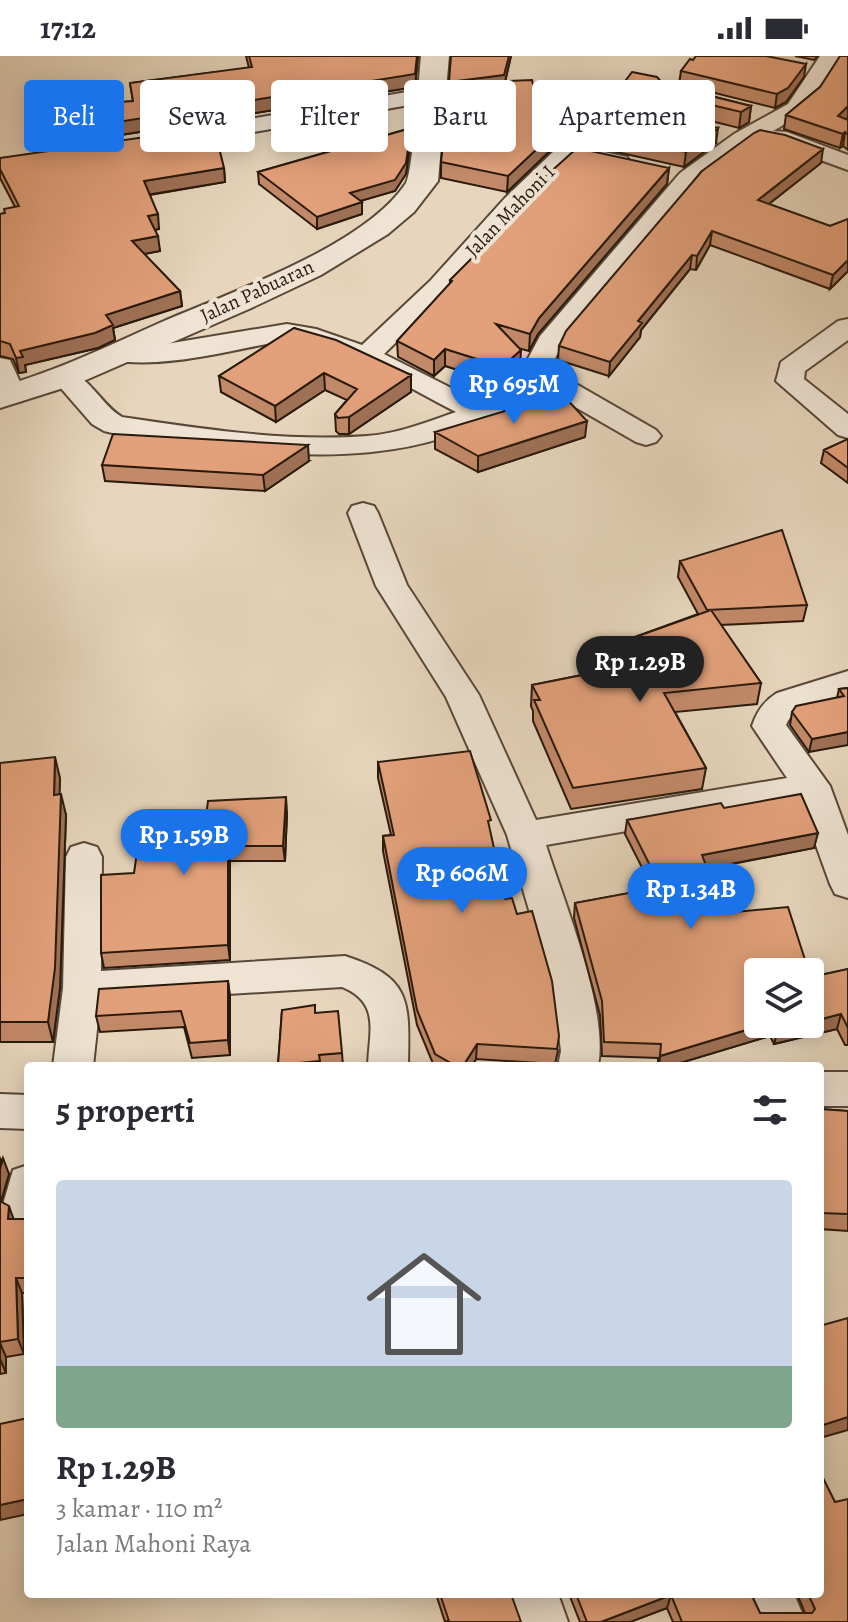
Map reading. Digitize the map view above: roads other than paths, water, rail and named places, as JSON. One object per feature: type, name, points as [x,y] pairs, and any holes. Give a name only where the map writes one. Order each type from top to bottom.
[{"type":"street","name":"Jalan Pabuaran","points":[[432,80],[435,56]]},
{"type":"street","points":[[715,131],[777,119],[803,101],[819,65]]},
{"type":"street","points":[[255,125],[404,99]]},
{"type":"street","points":[[747,127],[791,140],[848,163]]},
{"type":"street","points":[[66,378],[102,418],[114,425],[250,444],[368,445],[414,436],[480,413],[505,399],[535,372],[550,342],[689,178],[747,127]]},
{"type":"street","name":"Jalan Pabuaran","points":[[4,386],[66,378],[296,276],[367,233],[403,204],[423,181],[425,152]]},
{"type":"street","name":"Jalan Mahoni I","points":[[365,357],[439,287],[514,203],[564,155],[575,153],[689,178]]},
{"type":"street","points":[[848,327],[791,368],[790,381],[848,429]]},
{"type":"street","points":[[119,353],[166,352],[296,332],[365,357],[480,413]]},
{"type":"street","points":[[535,372],[646,436]]},
{"type":"street","points":[[363,513],[392,586],[462,695],[525,835],[573,995],[581,1051],[579,1062]]},
{"type":"street","points":[[848,683],[787,702],[769,718],[769,726],[812,786],[848,884]]},
{"type":"street","points":[[525,835],[727,803],[812,786]]},
{"type":"street","points":[[73,1062],[82,988],[84,857]]},
{"type":"street","points":[[82,988],[345,971],[372,981],[388,1001],[388,1062]]},
{"type":"street","points":[[824,1089],[848,1089]]},
{"type":"street","points":[[0,1111],[24,1112]]},
{"type":"street","points":[[534,1598],[543,1622]]},
{"type":"street","points":[[770,1598],[781,1622]]}]
